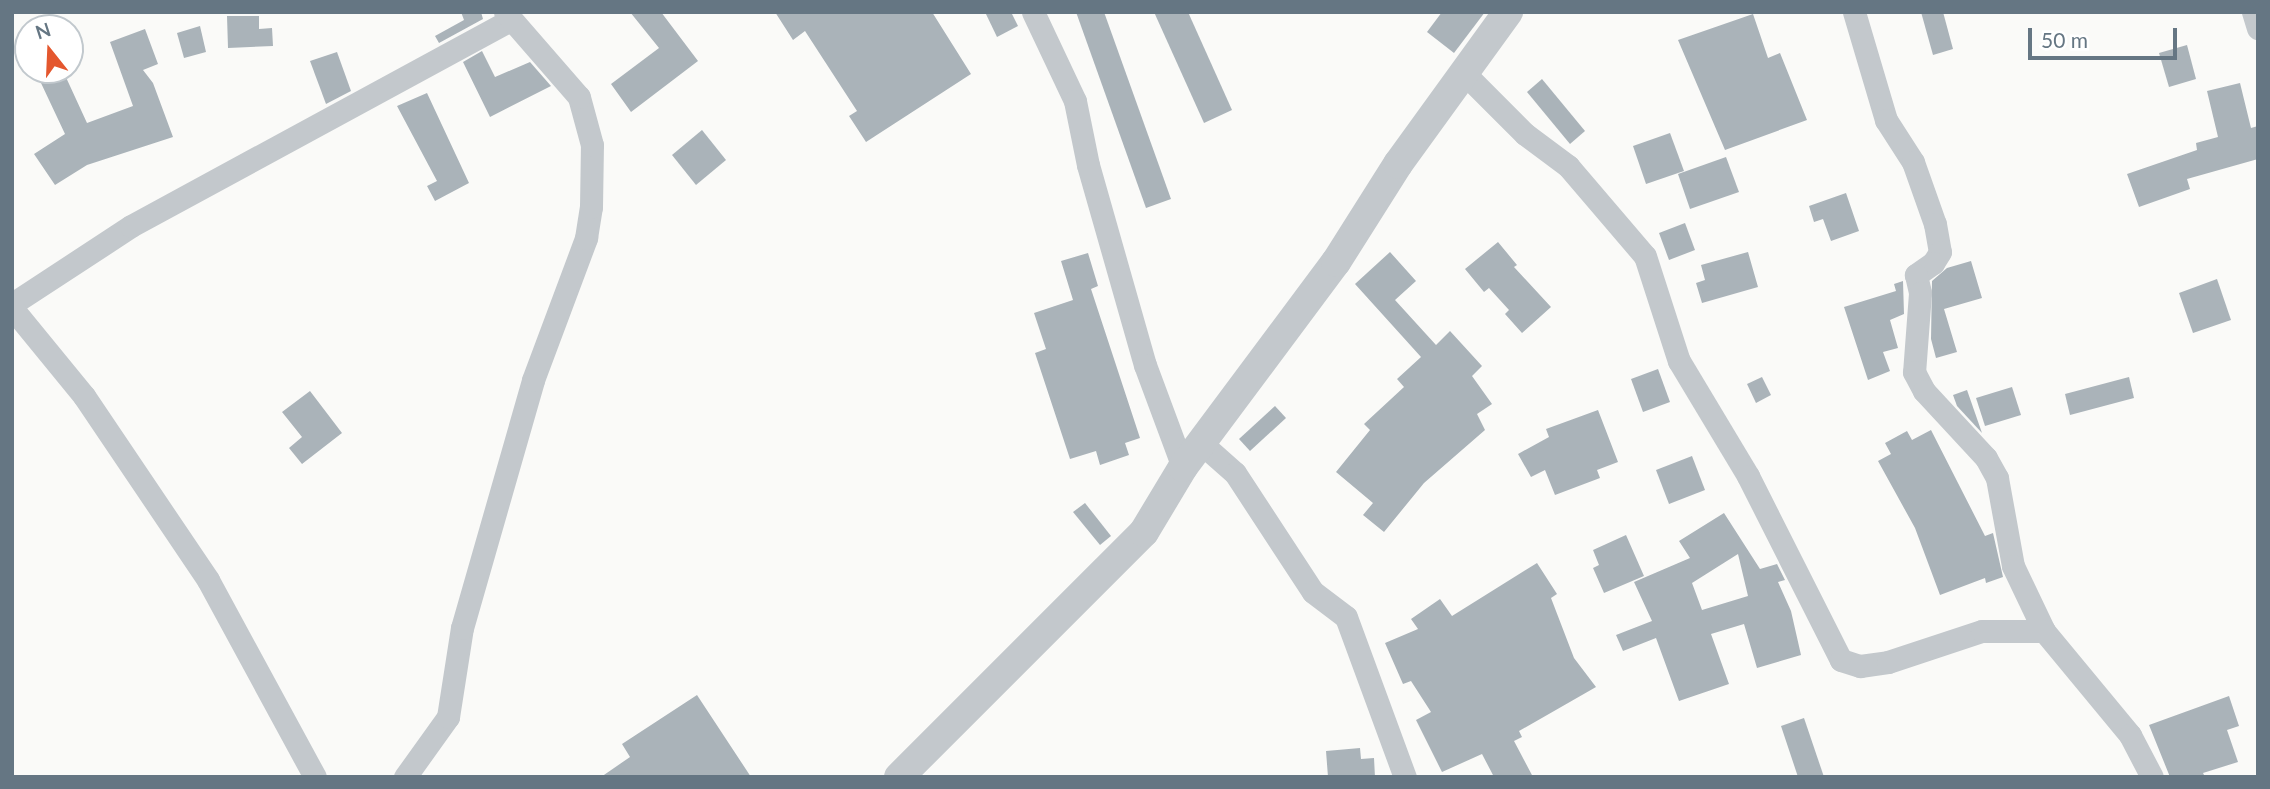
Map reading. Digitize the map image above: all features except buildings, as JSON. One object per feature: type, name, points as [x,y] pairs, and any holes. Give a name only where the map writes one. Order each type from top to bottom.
[{"type":"street","points":[[1033,12],[1074,101],[1088,165],[1145,365],[1183,467]]},
{"type":"street","points":[[899,777],[1144,532],[1183,467],[1336,262],[1508,12]]},
{"type":"street","points":[[1854,12],[1886,121],[1913,162],[1936,224],[1940,252],[1933,263],[1916,275],[1920,293],[1914,372],[1924,391],[1986,458],[1997,478],[2013,566],[2044,631],[2141,751],[2152,777]]},
{"type":"street","points":[[2253,12],[2258,28]]},
{"type":"street","points":[[315,777],[208,580],[84,396],[12,306],[131,226],[508,16],[579,97],[592,145],[592,206],[586,239],[533,380],[461,628],[448,717],[405,777]]},
{"type":"street","points":[[1464,73],[1525,134],[1568,166],[1645,256],[1679,361],[1748,476],[1840,660],[1860,666],[1888,662],[1982,631],[2044,631]]},
{"type":"street","points":[[1201,443],[1234,473],[1312,592],[1346,617],[1405,777]]}]
